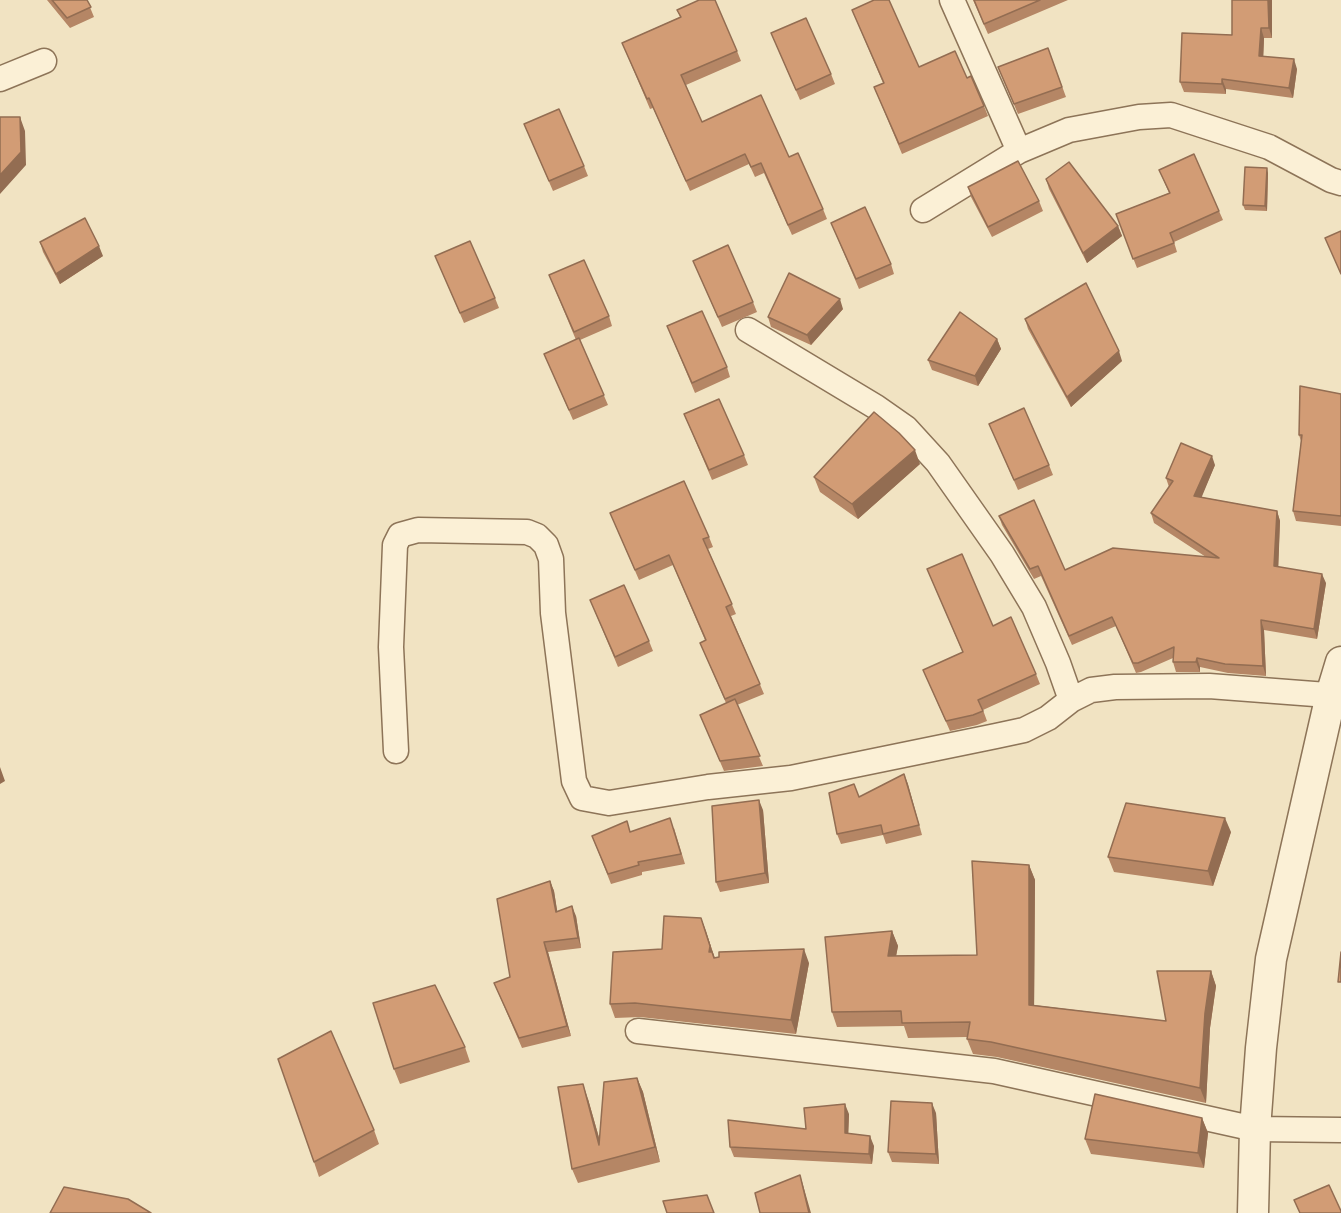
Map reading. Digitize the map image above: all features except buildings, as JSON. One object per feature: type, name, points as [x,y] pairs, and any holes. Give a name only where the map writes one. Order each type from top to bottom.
[{"type":"street","points":[[952,0],[1019,151]]},
{"type":"street","points":[[0,79],[44,61]]},
{"type":"street","points":[[923,210],[1019,151],[1069,130],[1139,117],[1171,115],[1269,147],[1341,183]]},
{"type":"street","points":[[748,330],[876,407],[906,428],[938,463],[1002,554],[1034,607],[1071,700]]},
{"type":"street","points":[[396,751],[391,646],[394,544],[400,535],[407,531],[418,530],[526,532],[537,536],[546,545],[551,559],[553,613],[574,781],[582,798],[594,801],[609,803],[708,787],[790,778],[1024,730],[1048,718],[1071,700],[1092,690],[1115,687],[1209,686],[1336,696]]},
{"type":"street","points":[[1253,1213],[1255,1129],[1271,959],[1336,696],[1341,662]]},
{"type":"street","points":[[638,1031],[994,1071],[1255,1129],[1341,1130]]}]
